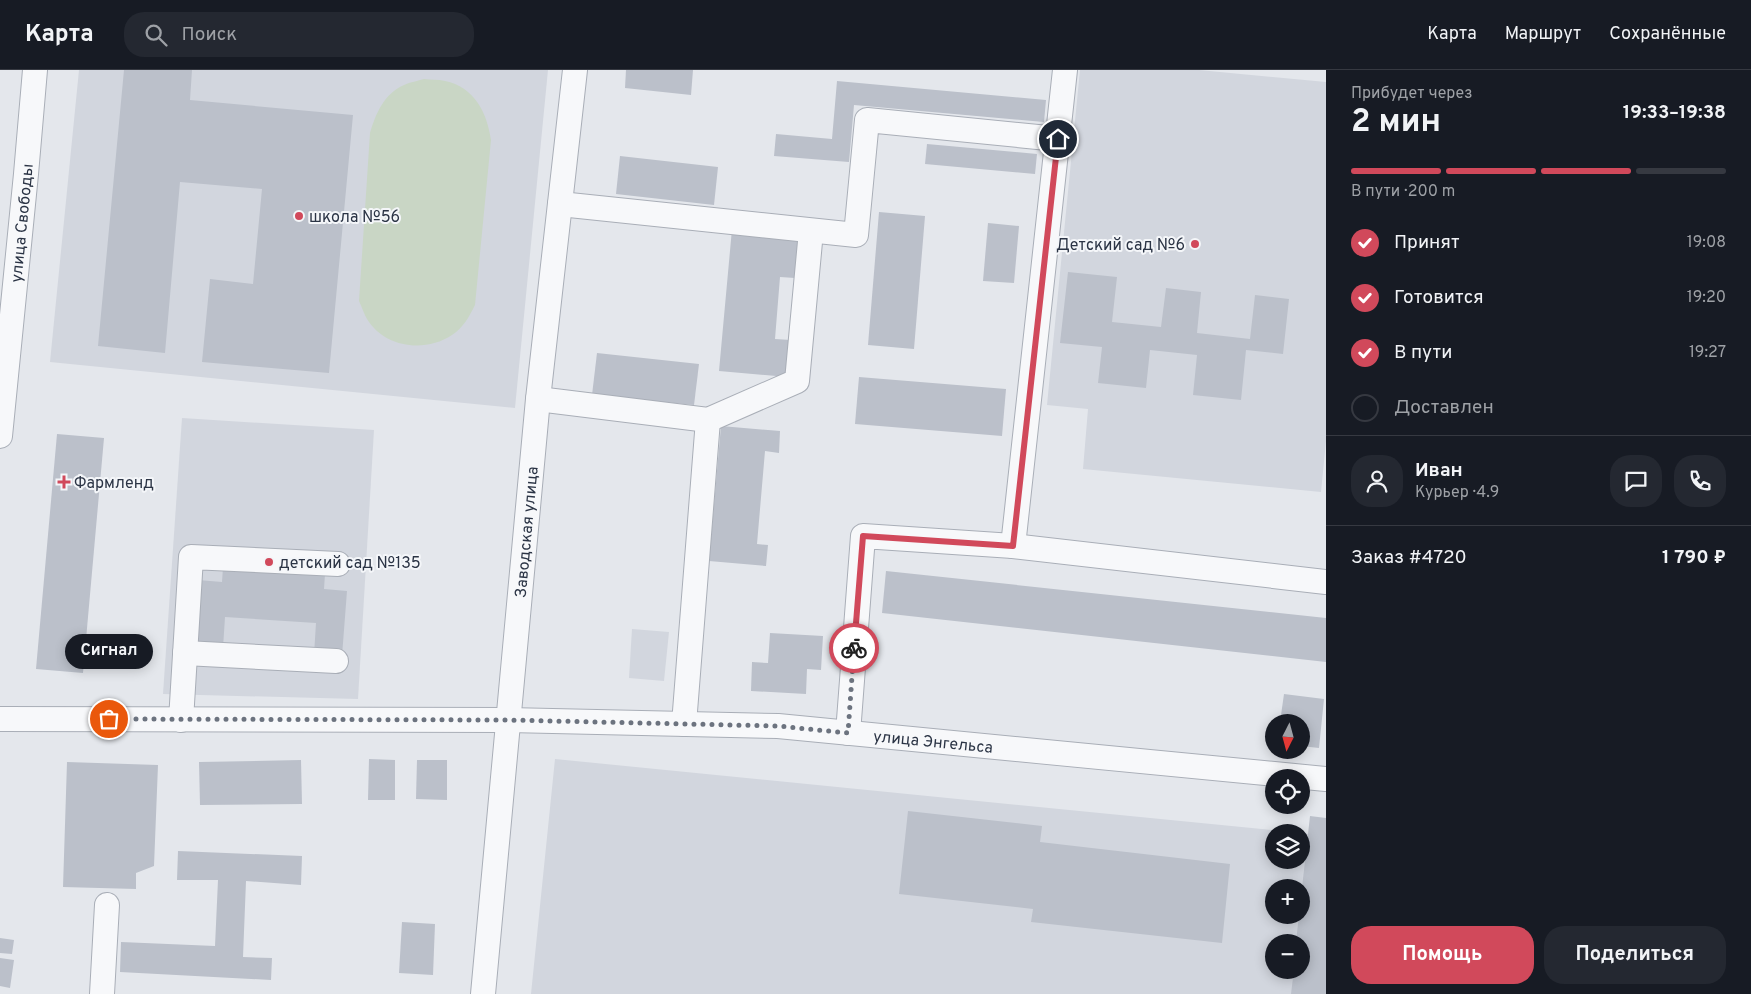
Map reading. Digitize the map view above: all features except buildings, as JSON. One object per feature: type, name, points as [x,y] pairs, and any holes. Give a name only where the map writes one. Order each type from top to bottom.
[{"type":"street","name":"улица Свободы","points":[[0,436],[3,381],[26,174],[35,70]]},
{"type":"street","name":"Заводская улица","points":[[484,994],[538,399],[575,70]]},
{"type":"street","points":[[1013,546],[1065,70]]},
{"type":"street","points":[[560,204],[856,235],[867,120],[1058,139]]},
{"type":"street","points":[[538,399],[708,420],[797,381],[811,231]]},
{"type":"street","points":[[684,724],[708,420]]},
{"type":"street","points":[[848,733],[863,536],[1013,546],[1326,582]]},
{"type":"street","points":[[181,720],[191,557],[338,564]]},
{"type":"street","points":[[185,653],[336,661]]},
{"type":"street","name":"улица Энгельса","points":[[0,719],[508,720],[778,726],[1326,779]]},
{"type":"street","points":[[102,994],[107,905]]},
{"type":"shaded area","name":"школа №56","points":[[79,70],[548,70],[515,408],[50,362]]},
{"type":"shaded area","name":"Детский сад №6","points":[[1080,70],[1199,70],[1326,82],[1326,441],[1321,492],[1083,469],[1088,409],[1047,405]]},
{"type":"shaded area","name":"детский сад №135","points":[[182,418],[374,430],[358,699],[163,694]]},
{"type":"shaded area","points":[[632,629],[669,632],[664,681],[629,678]]},
{"type":"shaded area","points":[[555,759],[1265,829],[1265,869],[1310,869],[1310,834],[1326,836],[1326,994],[531,994]]},
{"type":"green space","points":[[424,79],[442,80],[455,84],[471,95],[477,102],[486,120],[491,140],[475,305],[463,326],[452,335],[430,344],[406,345],[395,342],[375,329],[367,319],[359,301],[370,133],[378,111],[391,93],[406,84]]},
{"type":"way so far","points":[[109,719],[508,720],[778,726],[848,733],[854,648]]},
{"type":"place","name":"школа №56","points":[[299,216]]},
{"type":"place","name":"Детский сад №6","points":[[1195,244]]},
{"type":"place","name":"Фармленд","points":[[64,482]]},
{"type":"place","name":"детский сад №135","points":[[269,562]]},
{"type":"place","name":"Сигнал","points":[[109,719]]},
{"type":"route","points":[[854,648],[863,536],[1013,546],[1058,139]]}]
